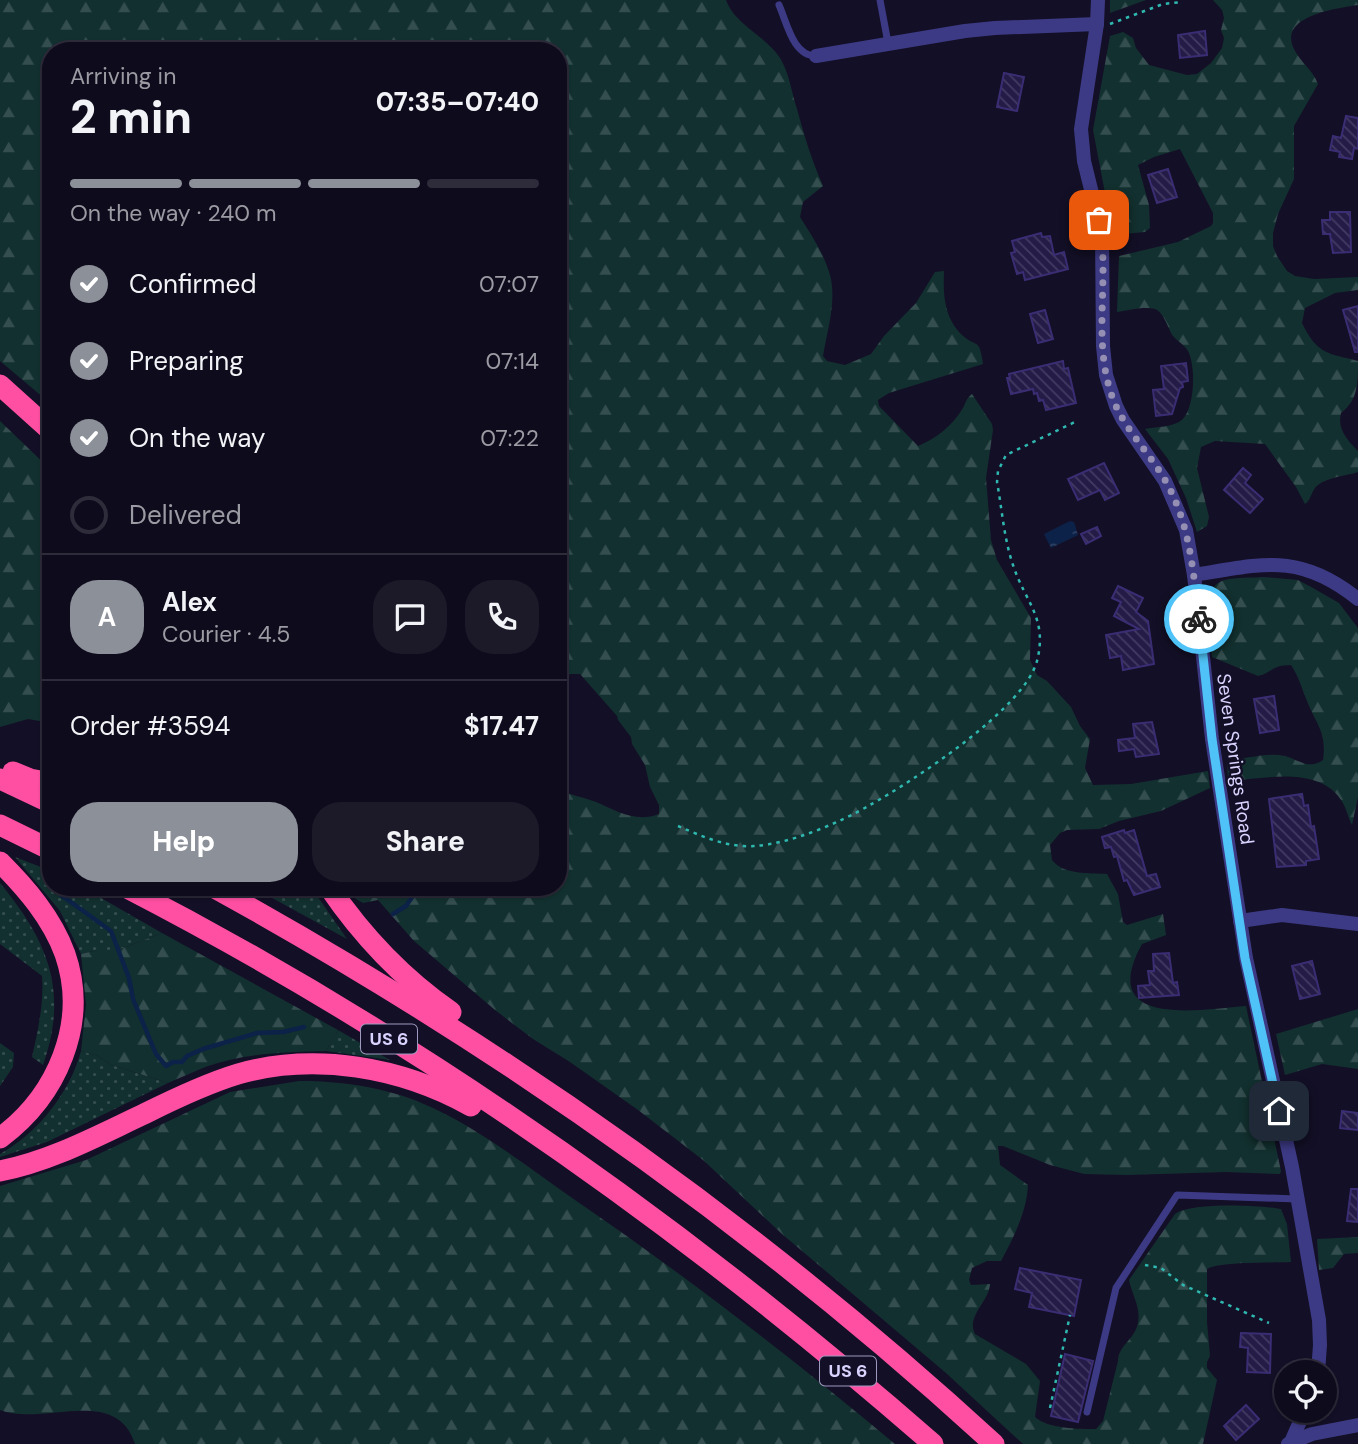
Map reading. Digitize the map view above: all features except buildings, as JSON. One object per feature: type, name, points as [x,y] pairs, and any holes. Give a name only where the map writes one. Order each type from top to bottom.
[{"type":"highway","points":[[0,385],[42,423]]},
{"type":"highway","points":[[0,399],[42,437]]},
{"type":"highway","points":[[0,766],[42,781]]},
{"type":"highway","points":[[0,779],[42,799]]},
{"type":"highway","points":[[0,825],[42,845]]},
{"type":"highway","points":[[0,862],[18,879],[41,909],[58,939],[71,978],[73,1006],[67,1045],[52,1081],[30,1113],[0,1138]]},
{"type":"highway","name":"US 6","points":[[142,896],[353,1016],[520,1124],[641,1209],[789,1323],[933,1444]]},
{"type":"highway","name":"US 6","points":[[229,896],[384,986],[562,1101],[722,1216],[802,1279],[995,1444]]},
{"type":"highway","points":[[336,896],[372,943],[403,975],[532,1072],[562,1101]]},
{"type":"highway","points":[[0,1171],[58,1154],[190,1092],[224,1079],[280,1066],[335,1065],[371,1069],[438,1089],[483,1113],[551,1158],[641,1209]]},
{"type":"street","name":"Seven Springs Road","points":[[1098,0],[1097,26],[1081,129],[1084,161],[1102,234],[1103,346],[1106,375],[1125,425],[1148,454],[1174,496],[1186,530],[1194,576],[1212,739],[1245,958],[1297,1199],[1319,1320],[1319,1360]]},
{"type":"street","points":[[816,56],[995,28],[1097,26]]},
{"type":"street","points":[[1194,576],[1259,565],[1294,566],[1330,578],[1358,599]]},
{"type":"street","points":[[1240,921],[1282,915],[1358,924]]},
{"type":"street","points":[[1290,1443],[1299,1423]]},
{"type":"street","points":[[1290,1443],[1312,1434],[1358,1424]]},
{"type":"lane","points":[[880,0],[888,43]]},
{"type":"lane","points":[[779,5],[799,50],[807,56],[816,56]]},
{"type":"lane","points":[[1087,1412],[1118,1281],[1177,1195],[1297,1199]]},
{"type":"path","points":[[1097,26],[1163,4],[1182,2]]},
{"type":"path","points":[[678,826],[713,840],[753,846],[780,842],[832,823],[868,806],[907,782],[982,727],[1008,703],[1029,677],[1037,661],[1040,628],[1036,612],[1013,565],[997,482],[998,471],[1006,455],[1077,421]]},
{"type":"path","points":[[1132,1262],[1161,1268],[1187,1287],[1269,1323]]},
{"type":"path","points":[[1051,1408],[1070,1315]]},
{"type":"green space","points":[[0,0],[726,0],[736,17],[780,58],[808,148],[823,186],[803,202],[800,217],[821,252],[832,285],[831,316],[823,356],[827,361],[845,365],[871,354],[884,336],[916,303],[935,272],[944,271],[945,297],[951,321],[962,335],[979,346],[983,364],[889,393],[878,400],[879,406],[918,446],[949,426],[972,394],[992,424],[986,478],[991,540],[997,560],[1031,618],[1030,660],[1037,675],[1047,681],[1071,707],[1090,739],[1085,768],[1093,785],[1131,784],[1208,771],[1210,788],[1161,811],[1119,821],[1099,829],[1067,830],[1060,833],[1050,845],[1052,860],[1070,871],[1107,874],[1118,894],[1123,922],[1127,925],[1163,914],[1166,935],[1142,944],[1131,971],[1132,990],[1142,1002],[1158,1008],[1179,1010],[1246,1006],[1280,1174],[1084,1174],[998,1146],[1000,1165],[1028,1185],[1025,1205],[1015,1234],[1001,1261],[987,1261],[972,1268],[969,1280],[971,1285],[990,1284],[973,1321],[975,1334],[1026,1364],[1040,1381],[1035,1417],[1056,1426],[1096,1429],[1103,1421],[1119,1356],[1138,1323],[1137,1306],[1129,1280],[1175,1214],[1183,1210],[1210,1206],[1281,1209],[1287,1224],[1291,1262],[1235,1264],[1207,1269],[1210,1356],[1207,1368],[1217,1380],[1203,1444],[1023,1444],[946,1373],[782,1234],[703,1160],[638,1110],[495,1010],[414,941],[378,900],[363,903],[354,896],[567,896],[567,793],[634,817],[659,814],[659,805],[650,787],[645,765],[617,716],[580,674],[567,676],[567,42],[42,42],[42,396],[0,361]]},
{"type":"green space","points":[[1110,0],[1146,0],[1110,13]]},
{"type":"green space","points":[[1213,0],[1358,0],[1358,5],[1326,11],[1303,20],[1295,27],[1291,36],[1293,47],[1318,84],[1294,126],[1294,179],[1278,214],[1273,246],[1287,271],[1295,276],[1314,279],[1358,277],[1358,290],[1335,293],[1305,308],[1302,323],[1318,347],[1358,361],[1356,391],[1351,403],[1341,413],[1340,424],[1350,443],[1358,451],[1358,472],[1322,482],[1305,504],[1265,444],[1215,441],[1201,447],[1197,468],[1209,517],[1207,526],[1197,532],[1186,498],[1168,459],[1145,429],[1174,424],[1186,414],[1193,387],[1191,358],[1187,349],[1173,336],[1163,317],[1155,309],[1117,312],[1119,256],[1178,242],[1211,226],[1213,213],[1180,149],[1138,165],[1149,205],[1150,228],[1145,232],[1113,235],[1093,130],[1110,36],[1123,32],[1133,38],[1136,48],[1149,65],[1187,75],[1197,74],[1211,63],[1222,48],[1224,38],[1221,30],[1224,18],[1222,10]]},
{"type":"green space","points":[[0,421],[42,461],[42,721],[28,719],[0,727]]},
{"type":"green space","points":[[1264,577],[1298,580],[1313,588],[1339,603],[1358,628],[1358,797],[1352,825],[1341,800],[1331,789],[1318,782],[1289,777],[1228,781],[1227,761],[1271,755],[1285,756],[1309,764],[1323,760],[1320,729],[1291,665],[1279,666],[1258,676],[1212,657],[1207,613],[1211,592],[1216,584],[1225,580]]},
{"type":"green space","points":[[15,857],[42,868],[42,889]]},
{"type":"green space","points":[[0,883],[31,925],[49,968],[54,1014],[51,1038],[43,1065],[32,1057],[41,1007],[42,976],[0,944]]},
{"type":"green space","points":[[48,896],[98,896],[162,933],[118,950],[98,950],[81,954],[60,911]]},
{"type":"green space","points":[[268,896],[317,896],[347,939]]},
{"type":"green space","points":[[162,933],[338,1030],[326,1051],[237,1058],[208,1066],[168,1083],[112,1065],[98,1056],[81,1051],[86,1005],[81,954],[98,950],[118,950]]},
{"type":"green space","points":[[1358,1009],[1358,1069],[1322,1064],[1285,1075],[1276,1034]]},
{"type":"green space","points":[[338,1030],[390,1060],[326,1051]]},
{"type":"green space","points":[[0,1043],[14,1053],[13,1067],[0,1086]]},
{"type":"green space","points":[[81,1051],[98,1056],[112,1065],[168,1083],[47,1142],[0,1157],[0,1154],[27,1135],[51,1110],[69,1081]]},
{"type":"green space","points":[[299,1081],[351,1084],[401,1095],[470,1128],[698,1288],[895,1444],[135,1444],[125,1426],[112,1416],[95,1411],[17,1414],[0,1410],[0,1186],[86,1160],[230,1092]]},
{"type":"green space","points":[[1358,1237],[1358,1253],[1344,1254],[1333,1268],[1319,1270],[1317,1239]]},
{"type":"water","points":[[1070,521],[1074,522],[1078,535],[1051,548],[1044,534]]},
{"type":"waterway","points":[[62,896],[111,931],[129,978],[133,999],[156,1054],[166,1066],[173,1062],[182,1062],[187,1056],[203,1049],[257,1033],[283,1032],[304,1027]]},
{"type":"waterway","points":[[393,914],[406,906],[413,896]]},
{"type":"way so far","points":[[1099,220],[1103,247],[1103,346],[1106,375],[1125,425],[1157,467],[1181,514],[1194,576],[1199,619]]},
{"type":"route","points":[[1199,619],[1212,739],[1245,958],[1279,1111]]}]
